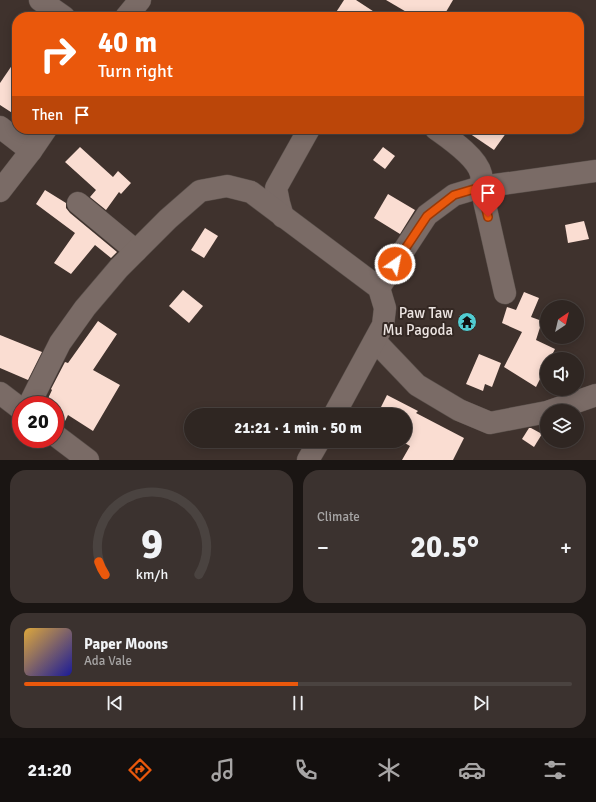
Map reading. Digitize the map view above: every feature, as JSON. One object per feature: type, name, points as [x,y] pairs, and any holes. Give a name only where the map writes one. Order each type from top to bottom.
[{"type":"street","points":[[40,0],[57,12]]},
{"type":"street","points":[[130,12],[140,0]]},
{"type":"street","points":[[0,127],[31,151]]},
{"type":"street","points":[[0,191],[43,134]]},
{"type":"street","points":[[283,217],[278,203],[276,188],[306,134]]},
{"type":"street","points":[[443,134],[455,142],[470,156],[481,173],[481,187],[505,293]]},
{"type":"street","points":[[379,288],[427,216],[454,195],[481,187],[596,171]]},
{"type":"street","points":[[34,396],[60,343],[95,296],[119,268],[200,191],[227,186],[251,192],[379,288],[385,308],[383,325],[338,408]]},
{"type":"street","points":[[78,203],[136,251]]},
{"type":"street","points":[[375,341],[417,385],[459,410],[490,423],[540,413]]},
{"type":"street","points":[[0,393],[12,402]]},
{"type":"street","points":[[569,404],[596,395]]},
{"type":"street","points":[[64,442],[88,460]]},
{"type":"street","points":[[308,460],[315,448]]},
{"type":"building","points":[[344,0],[356,0],[374,12],[336,12]]},
{"type":"building","points":[[386,0],[453,0],[446,12],[406,12]]},
{"type":"building","points":[[12,65],[12,113],[0,105],[0,83]]},
{"type":"building","points":[[470,134],[505,134],[494,150]]},
{"type":"building","points":[[80,147],[113,177],[118,171],[131,183],[121,194],[119,192],[106,210],[90,197],[96,190],[65,162]]},
{"type":"building","points":[[383,147],[395,156],[385,169],[373,160]]},
{"type":"building","points":[[45,190],[66,203],[66,208],[70,213],[117,252],[111,258],[95,245],[71,274],[54,263],[75,233],[36,204]]},
{"type":"building","points":[[388,194],[415,210],[400,234],[374,218]]},
{"type":"building","points":[[584,221],[589,239],[568,243],[565,225]]},
{"type":"building","points":[[205,228],[218,236],[204,258],[191,250]]},
{"type":"building","points":[[183,290],[203,306],[189,323],[169,306]]},
{"type":"building","points":[[524,292],[539,298],[531,317],[540,320],[540,327],[536,340],[540,342],[540,344],[544,344],[555,349],[554,352],[540,352],[540,379],[536,387],[504,367],[522,332],[502,323],[507,307],[516,310]]},
{"type":"building","points":[[98,321],[117,334],[93,370],[120,385],[93,431],[68,415],[64,423],[64,396],[49,396],[52,390],[51,389],[65,362],[68,363]]},
{"type":"building","points":[[0,335],[42,352],[28,380],[0,368]]},
{"type":"building","points":[[479,354],[501,363],[492,387],[485,384],[483,391],[466,384]]},
{"type":"building","points":[[387,395],[418,411],[416,413],[464,438],[453,460],[402,460],[409,448],[412,448],[412,408],[380,408]]},
{"type":"building","points":[[529,428],[540,433],[540,437],[534,447],[522,439]]},
{"type":"place","name":"Paw Taw Mu Pagoda","points":[[467,322]]},
{"type":"route","points":[[395,264],[427,216],[454,195],[481,187],[488,217]]}]
